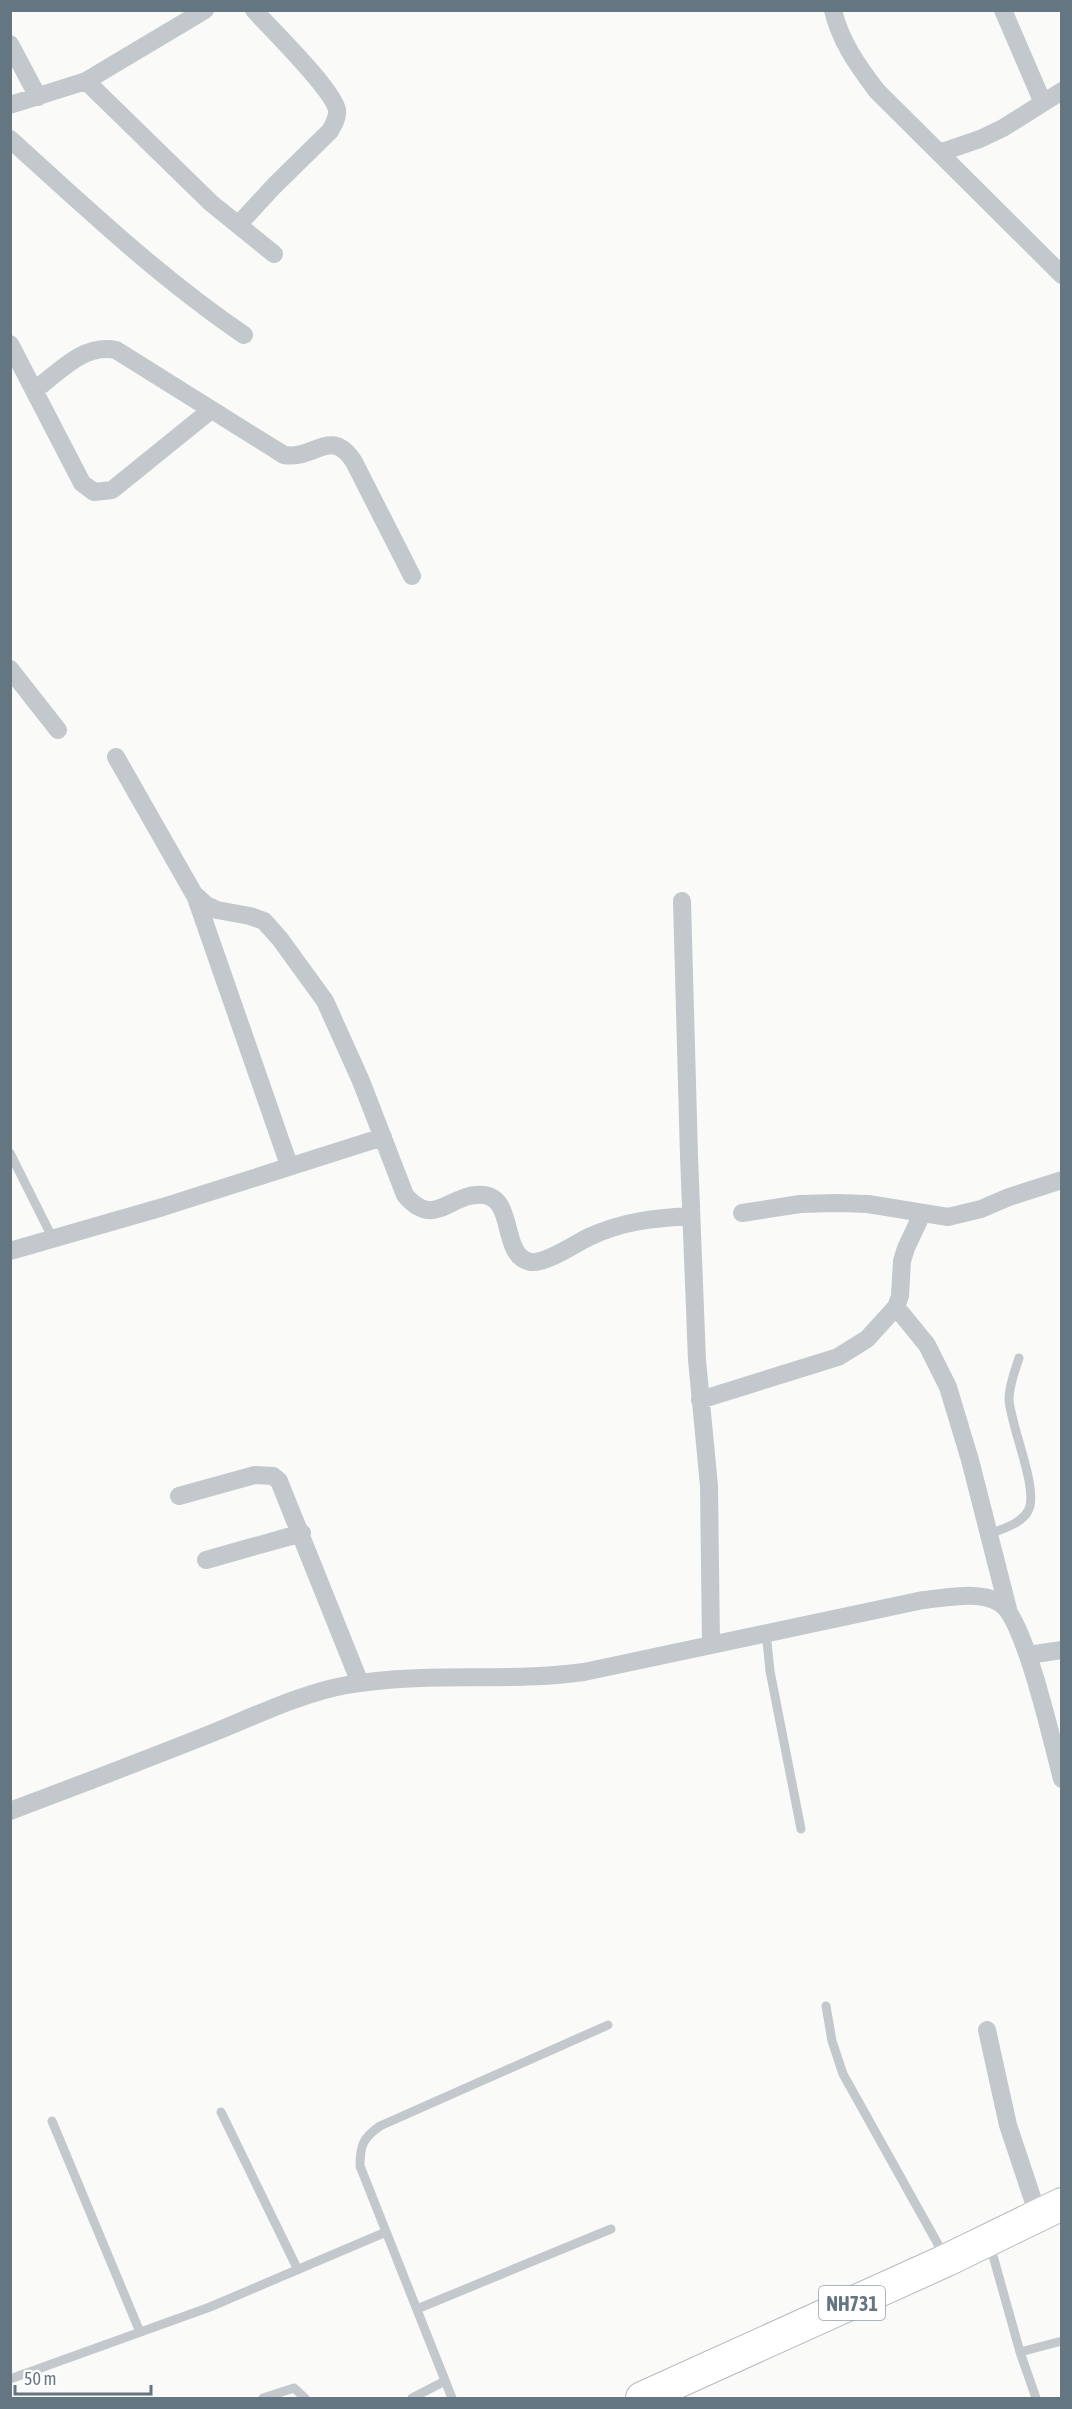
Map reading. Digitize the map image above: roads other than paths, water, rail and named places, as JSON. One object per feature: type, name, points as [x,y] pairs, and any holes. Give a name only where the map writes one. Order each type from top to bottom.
[{"type":"highway","name":"NH731","points":[[642,2398],[947,2260],[1050,2210]]},
{"type":"street","points":[[10,105],[86,81],[205,10]]},
{"type":"street","points":[[238,225],[330,131],[338,111],[325,88],[254,10]]},
{"type":"street","points":[[832,10],[842,38],[877,91],[1062,275]]},
{"type":"street","points":[[1008,12],[1042,103]]},
{"type":"street","points":[[10,44],[38,96]]},
{"type":"street","points":[[86,81],[188,181],[274,254]]},
{"type":"street","points":[[939,153],[981,139],[1062,91]]},
{"type":"street","points":[[10,139],[160,273],[194,301],[244,335]]},
{"type":"street","points":[[10,344],[82,483],[94,492],[112,490],[211,410]]},
{"type":"street","points":[[35,390],[85,353],[104,347],[116,350],[284,455],[294,456],[329,444],[339,445],[347,452],[412,576]]},
{"type":"street","points":[[14,680],[58,730]]},
{"type":"street","points":[[116,757],[194,894],[289,1165]]},
{"type":"street","points":[[194,894],[206,905],[217,910],[264,921],[280,939],[325,1001],[361,1081],[405,1195],[413,1205],[422,1210],[432,1210],[474,1196],[484,1195],[492,1198],[504,1215],[514,1247],[520,1257],[531,1262],[549,1257],[614,1226],[640,1219],[692,1216]]},
{"type":"street","points":[[682,901],[700,1400],[709,1486],[711,1644]]},
{"type":"street","points":[[10,1251],[163,1207],[289,1165],[383,1137]]},
{"type":"street","points":[[742,1213],[800,1204],[868,1203],[948,1217],[981,1209],[1009,1197],[1062,1180]]},
{"type":"street","points":[[700,1400],[838,1357],[867,1339],[896,1307],[900,1296],[904,1255],[922,1214]]},
{"type":"street","points":[[896,1307],[927,1345],[948,1387],[970,1460],[1008,1609]]},
{"type":"street","points":[[179,1496],[255,1475],[273,1476],[285,1490],[360,1683]]},
{"type":"street","points":[[206,1560],[302,1533]]},
{"type":"street","points":[[10,1811],[281,1706],[321,1692],[360,1683],[409,1678],[508,1679],[584,1672],[923,1600],[955,1597],[984,1597],[999,1602],[1016,1620],[1028,1655],[1062,1779]]},
{"type":"street","points":[[1028,1655],[1062,1650]]},
{"type":"street","points":[[987,2030],[1008,2125],[1050,2210]]},
{"type":"lane","points":[[10,1153],[53,1239]]},
{"type":"lane","points":[[989,1534],[1013,1525],[1024,1516],[1029,1510],[1031,1499],[1026,1470],[1011,1415],[1009,1397],[1019,1359]]},
{"type":"lane","points":[[766,1632],[770,1671],[801,1829]]},
{"type":"lane","points":[[826,2006],[832,2041],[843,2074],[947,2260]]},
{"type":"lane","points":[[452,2398],[360,2166],[360,2151],[367,2136],[380,2126],[608,2025]]},
{"type":"lane","points":[[221,2112],[298,2270]]},
{"type":"lane","points":[[52,2121],[140,2332]]},
{"type":"lane","points":[[417,2309],[611,2229]]},
{"type":"lane","points":[[10,2379],[210,2307],[386,2232]]},
{"type":"lane","points":[[988,2239],[1020,2352],[1036,2398]]},
{"type":"lane","points":[[1020,2352],[1062,2341]]},
{"type":"lane","points":[[412,2398],[446,2381]]},
{"type":"lane","points":[[262,2398],[294,2388],[305,2398]]}]
